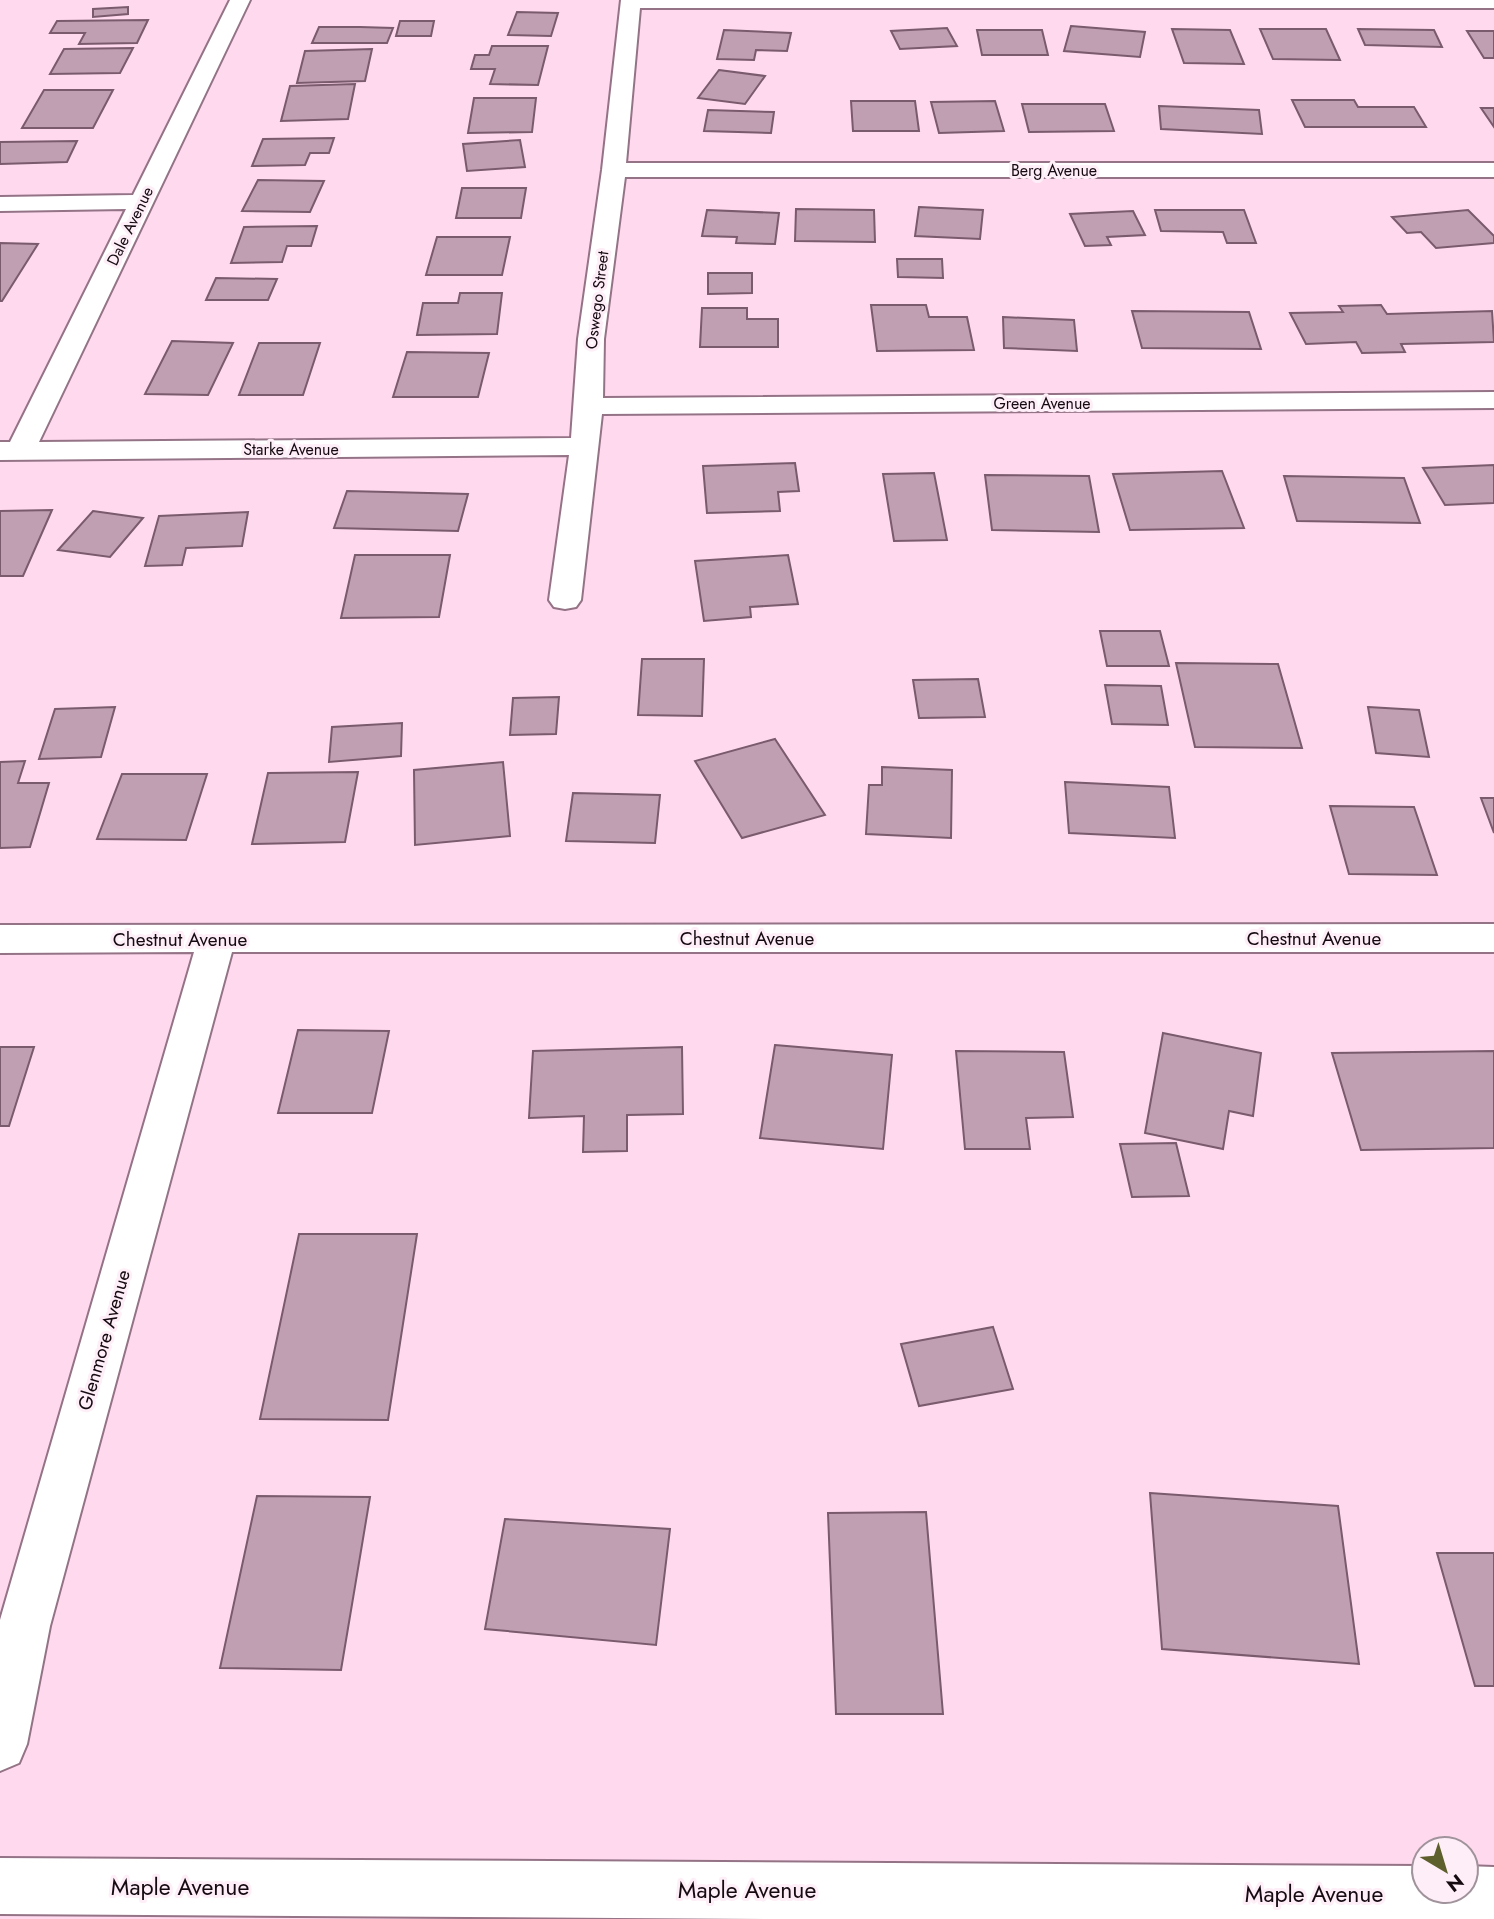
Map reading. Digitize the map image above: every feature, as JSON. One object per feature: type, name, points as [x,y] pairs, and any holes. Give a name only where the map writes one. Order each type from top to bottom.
[{"type":"street","name":"Dale Avenue","points":[[10,451],[142,202],[240,0]]},
{"type":"street","points":[[631,1],[1494,2]]},
{"type":"street","name":"Oswego Street","points":[[565,600],[589,406],[591,339],[614,170],[631,1]]},
{"type":"street","name":"Berg Avenue","points":[[614,170],[1494,170]]},
{"type":"street","points":[[0,204],[142,202]]},
{"type":"street","name":"Green Avenue","points":[[589,406],[1494,400]]},
{"type":"street","name":"Starke Avenue","points":[[10,451],[582,446]]},
{"type":"street","name":"Chestnut Avenue","points":[[0,939],[1494,938]]},
{"type":"street","name":"Glenmore Avenue","points":[[0,1744],[24,1626],[217,939]]},
{"type":"street","name":"Maple Avenue","points":[[0,1886],[1494,1895]]},
{"type":"building","points":[[128,7],[128,14],[93,17],[93,9]]},
{"type":"building","points":[[517,12],[558,13],[551,36],[508,35]]},
{"type":"building","points":[[148,20],[137,43],[79,44],[85,33],[50,33],[57,21]]},
{"type":"building","points":[[400,21],[434,21],[431,36],[396,36]]},
{"type":"building","points":[[1071,26],[1145,32],[1140,57],[1064,51]]},
{"type":"building","points":[[319,27],[393,28],[387,43],[312,43]]},
{"type":"building","points":[[947,28],[957,46],[900,49],[891,31]]},
{"type":"building","points":[[1172,29],[1230,30],[1244,64],[1184,63]]},
{"type":"building","points":[[1260,29],[1326,29],[1340,60],[1273,59]]},
{"type":"building","points":[[1358,29],[1434,30],[1442,47],[1365,45]]},
{"type":"building","points":[[724,30],[791,33],[787,51],[756,50],[754,60],[717,59]]},
{"type":"building","points":[[977,30],[1042,30],[1048,55],[982,55]]},
{"type":"building","points":[[1467,31],[1494,31],[1494,58],[1484,58]]},
{"type":"building","points":[[492,46],[548,46],[538,85],[490,84],[495,69],[471,69],[475,55],[489,55]]},
{"type":"building","points":[[133,48],[120,73],[50,74],[64,49]]},
{"type":"building","points":[[372,49],[365,81],[297,83],[305,51]]},
{"type":"building","points":[[719,70],[765,76],[745,104],[698,98]]},
{"type":"building","points":[[355,84],[348,119],[281,121],[290,86]]},
{"type":"building","points":[[44,90],[113,90],[93,128],[22,128]]},
{"type":"building","points":[[474,98],[536,98],[532,132],[468,133]]},
{"type":"building","points":[[1292,100],[1354,100],[1358,107],[1414,107],[1426,127],[1305,127]]},
{"type":"building","points":[[851,101],[915,101],[919,131],[853,131]]},
{"type":"building","points":[[995,101],[1004,131],[939,133],[931,102]]},
{"type":"building","points":[[1022,104],[1105,104],[1114,131],[1029,132]]},
{"type":"building","points":[[1159,106],[1259,110],[1262,134],[1161,129]]},
{"type":"building","points":[[1481,108],[1494,108],[1494,127]]},
{"type":"building","points":[[708,110],[774,112],[771,133],[704,131]]},
{"type":"building","points":[[334,138],[329,153],[310,153],[305,165],[252,166],[263,139]]},
{"type":"building","points":[[520,140],[525,167],[467,171],[463,144]]},
{"type":"building","points":[[77,141],[67,162],[0,164],[0,142]]},
{"type":"building","points":[[258,180],[324,181],[310,212],[242,211]]},
{"type":"building","points":[[462,188],[526,188],[521,218],[456,218]]},
{"type":"building","points":[[919,207],[983,210],[980,239],[915,236]]},
{"type":"building","points":[[796,209],[874,210],[875,242],[795,241]]},
{"type":"building","points":[[707,210],[779,213],[775,244],[736,243],[737,237],[702,236]]},
{"type":"building","points":[[1155,210],[1244,210],[1256,243],[1227,243],[1223,232],[1161,231]]},
{"type":"building","points":[[1468,210],[1494,236],[1494,243],[1436,248],[1421,232],[1407,233],[1392,217]]},
{"type":"building","points":[[1133,211],[1145,235],[1107,237],[1111,245],[1085,246],[1070,214]]},
{"type":"building","points":[[317,226],[311,246],[287,246],[282,262],[231,263],[244,227]]},
{"type":"building","points":[[437,237],[510,237],[502,275],[426,275]]},
{"type":"building","points":[[0,243],[38,244],[2,301],[0,301]]},
{"type":"building","points":[[897,259],[942,259],[943,278],[898,277]]},
{"type":"building","points":[[708,273],[752,273],[752,293],[708,294]]},
{"type":"building","points":[[216,278],[277,279],[268,300],[206,300]]},
{"type":"building","points":[[460,293],[502,293],[497,334],[417,335],[423,303],[458,303]]},
{"type":"building","points":[[871,305],[926,305],[929,317],[967,317],[974,350],[877,351]]},
{"type":"building","points":[[1381,305],[1387,314],[1492,311],[1494,342],[1401,344],[1405,352],[1362,353],[1356,342],[1306,344],[1290,313],[1343,312],[1339,306]]},
{"type":"building","points":[[702,308],[747,308],[747,319],[778,319],[778,347],[700,347]]},
{"type":"building","points":[[1132,311],[1249,312],[1261,349],[1142,348]]},
{"type":"building","points":[[1003,317],[1074,320],[1077,351],[1004,348]]},
{"type":"building","points":[[172,341],[233,343],[208,395],[145,394]]},
{"type":"building","points":[[259,343],[320,343],[303,395],[239,395]]},
{"type":"building","points":[[407,352],[489,353],[478,397],[393,397]]},
{"type":"building","points":[[795,463],[799,491],[778,492],[780,511],[707,513],[703,466]]},
{"type":"building","points":[[1494,465],[1494,503],[1445,505],[1423,468]]},
{"type":"building","points":[[1222,471],[1244,528],[1130,530],[1113,474]]},
{"type":"building","points":[[934,473],[947,540],[894,541],[883,474]]},
{"type":"building","points":[[985,475],[1089,476],[1099,532],[992,530]]},
{"type":"building","points":[[1284,476],[1404,478],[1420,523],[1297,521]]},
{"type":"building","points":[[347,491],[468,494],[458,531],[334,528]]},
{"type":"building","points":[[52,510],[23,576],[0,576],[0,511]]},
{"type":"building","points":[[93,511],[143,518],[110,557],[58,550]]},
{"type":"building","points":[[248,512],[242,546],[186,548],[182,565],[145,566],[159,516]]},
{"type":"building","points":[[355,555],[450,555],[439,617],[341,618]]},
{"type":"building","points":[[788,555],[798,604],[750,607],[751,617],[704,621],[695,561]]},
{"type":"building","points":[[1100,631],[1160,631],[1169,666],[1107,666]]},
{"type":"building","points":[[642,659],[704,659],[702,716],[638,715]]},
{"type":"building","points":[[1176,663],[1278,664],[1302,748],[1195,747]]},
{"type":"building","points":[[978,679],[985,717],[919,718],[913,680]]},
{"type":"building","points":[[1105,685],[1161,686],[1168,725],[1112,724]]},
{"type":"building","points":[[559,697],[556,734],[510,735],[513,698]]},
{"type":"building","points":[[115,707],[101,757],[39,759],[55,709]]},
{"type":"building","points":[[1368,707],[1419,710],[1429,757],[1376,753]]},
{"type":"building","points":[[402,723],[401,756],[329,762],[332,727]]},
{"type":"building","points":[[775,739],[825,815],[742,838],[695,761]]},
{"type":"building","points":[[25,761],[18,783],[49,783],[30,847],[0,848],[0,762]]},
{"type":"building","points":[[503,762],[510,836],[415,845],[414,770]]},
{"type":"building","points":[[882,767],[952,770],[951,838],[866,834],[869,785],[882,785]]},
{"type":"building","points":[[358,772],[345,842],[252,844],[268,773]]},
{"type":"building","points":[[122,774],[207,774],[186,840],[97,839]]},
{"type":"building","points":[[1065,782],[1169,787],[1175,838],[1069,833]]},
{"type":"building","points":[[573,793],[660,795],[655,843],[566,841]]},
{"type":"building","points":[[1481,798],[1494,798],[1494,833]]},
{"type":"building","points":[[1330,806],[1414,807],[1437,875],[1349,874]]},
{"type":"building","points":[[298,1030],[389,1031],[372,1113],[278,1113]]},
{"type":"building","points":[[1163,1033],[1261,1053],[1253,1116],[1229,1111],[1223,1149],[1145,1133]]},
{"type":"building","points":[[775,1045],[892,1055],[883,1149],[760,1138]]},
{"type":"building","points":[[0,1047],[34,1047],[9,1126],[0,1126]]},
{"type":"building","points":[[682,1047],[683,1114],[627,1115],[627,1151],[583,1152],[584,1116],[529,1118],[533,1051]]},
{"type":"building","points":[[956,1051],[1064,1052],[1073,1117],[1026,1118],[1030,1149],[965,1149]]},
{"type":"building","points":[[1494,1051],[1494,1148],[1361,1150],[1332,1053]]},
{"type":"building","points":[[1176,1143],[1189,1196],[1132,1197],[1120,1144]]},
{"type":"building","points":[[299,1234],[417,1234],[388,1420],[260,1419]]},
{"type":"building","points":[[993,1327],[1013,1389],[919,1406],[901,1344]]},
{"type":"building","points":[[1150,1493],[1338,1506],[1359,1664],[1162,1649]]},
{"type":"building","points":[[257,1496],[370,1497],[341,1670],[220,1668]]},
{"type":"building","points":[[926,1512],[943,1714],[836,1714],[828,1513]]},
{"type":"building","points":[[505,1519],[670,1529],[656,1645],[485,1629]]},
{"type":"building","points":[[1437,1553],[1494,1553],[1494,1686],[1475,1686]]}]
